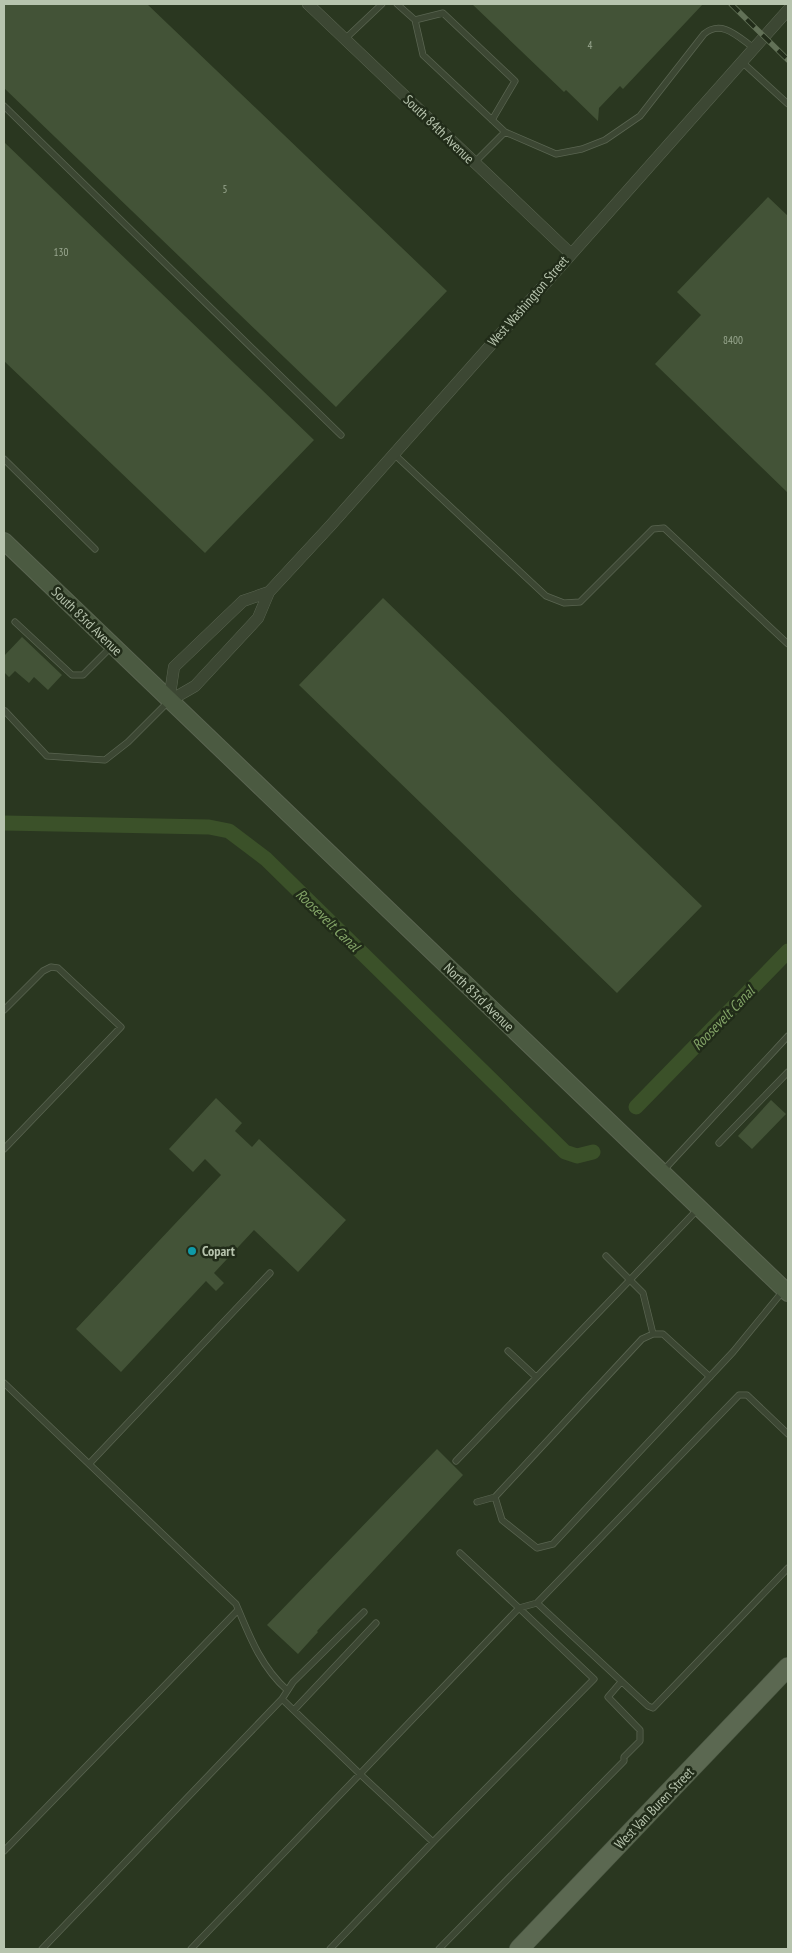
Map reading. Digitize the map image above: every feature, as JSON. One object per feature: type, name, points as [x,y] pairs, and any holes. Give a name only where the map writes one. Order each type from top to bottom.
[{"type":"main road","name":"South 83rd Avenue","points":[[4,541],[169,701]]},
{"type":"main road","name":"North 83rd Avenue","points":[[169,701],[661,1173],[787,1290]]},
{"type":"main road","name":"West Van Buren Street","points":[[519,1949],[788,1667]]},
{"type":"street","name":"South 84th Avenue","points":[[308,4],[570,253]]},
{"type":"street","name":"West Washington Street","points":[[169,701],[195,686],[258,618],[269,592],[754,48],[787,15]]},
{"type":"street","name":"West Washington Street","points":[[169,701],[174,667],[243,601],[269,592]]},
{"type":"lane","points":[[345,39],[382,4]]},
{"type":"lane","points":[[397,4],[415,20],[423,55],[505,132],[556,154],[582,149],[605,140],[640,116],[704,34],[712,27],[722,27],[754,48]]},
{"type":"lane","points":[[415,20],[443,13],[515,81],[492,120]]},
{"type":"lane","points":[[742,62],[788,104]]},
{"type":"lane","points":[[4,106],[341,435]]},
{"type":"lane","points":[[474,163],[505,132]]},
{"type":"lane","points":[[394,454],[546,596],[564,603],[580,602],[654,529],[664,528],[788,644]]},
{"type":"lane","points":[[4,458],[95,549]]},
{"type":"lane","points":[[15,622],[72,675],[83,675],[113,646]]},
{"type":"lane","points":[[5,711],[47,756],[105,760],[128,742],[169,701]]},
{"type":"lane","points":[[4,1010],[43,971],[51,967],[58,968],[120,1027],[4,1149]]},
{"type":"lane","points":[[661,1173],[788,1036]]},
{"type":"lane","points":[[719,1143],[788,1072]]},
{"type":"lane","points":[[456,1461],[699,1208]]},
{"type":"lane","points":[[606,1256],[644,1293],[653,1334]]},
{"type":"lane","points":[[89,1464],[270,1273]]},
{"type":"lane","points":[[495,1497],[502,1520],[538,1548],[553,1544],[710,1377],[787,1290]]},
{"type":"lane","points":[[477,1502],[495,1497],[642,1339],[653,1334],[663,1334],[710,1377]]},
{"type":"lane","points":[[508,1351],[536,1377]]},
{"type":"lane","points":[[4,1383],[236,1604],[255,1648],[272,1678],[286,1690]]},
{"type":"lane","points":[[192,1949],[519,1608],[537,1603],[739,1395],[747,1395],[788,1434]]},
{"type":"lane","points":[[330,1949],[594,1679],[460,1553]]},
{"type":"lane","points":[[537,1603],[621,1682],[648,1706],[653,1708],[788,1568]]},
{"type":"lane","points":[[4,1851],[238,1610]]},
{"type":"lane","points":[[42,1949],[282,1699],[286,1690],[364,1612]]},
{"type":"lane","points":[[294,1710],[376,1623]]},
{"type":"lane","points":[[439,1949],[624,1761],[624,1756],[640,1741],[640,1730],[608,1697],[621,1682]]},
{"type":"lane","points":[[282,1699],[433,1842]]},
{"type":"building","points":[[4,4],[147,4],[447,291],[336,407],[4,88]]},
{"type":"building","points":[[472,4],[703,4],[623,89],[620,86],[599,108],[598,121],[566,90],[564,92]]},
{"type":"building","points":[[4,142],[314,440],[205,553],[4,361]]},
{"type":"building","points":[[768,197],[788,216],[788,493],[655,364],[701,315],[677,292]]},
{"type":"building","points":[[383,598],[702,906],[617,993],[299,685]]},
{"type":"building","points":[[22,637],[62,675],[48,690],[34,677],[29,683],[15,671],[9,677],[4,672],[4,656]]},
{"type":"building","name":"Copart","points":[[216,1098],[242,1123],[235,1131],[252,1147],[259,1139],[346,1220],[298,1272],[254,1230],[214,1273],[224,1283],[216,1291],[206,1281],[121,1372],[76,1329],[221,1175],[205,1159],[193,1172],[169,1149]]},
{"type":"building","points":[[771,1100],[786,1114],[752,1149],[738,1136]]},
{"type":"building","points":[[437,1449],[463,1475],[317,1631],[298,1654],[267,1625]]},
{"type":"waterway","name":"Roosevelt Canal","points":[[4,823],[209,827],[229,831],[266,859],[565,1152],[577,1156],[593,1152]]},
{"type":"waterway","name":"Roosevelt Canal","points":[[636,1107],[788,951]]},
{"type":"railway","points":[[731,4],[788,60]]},
{"type":"place","name":"Copart","points":[[192,1251]]}]
